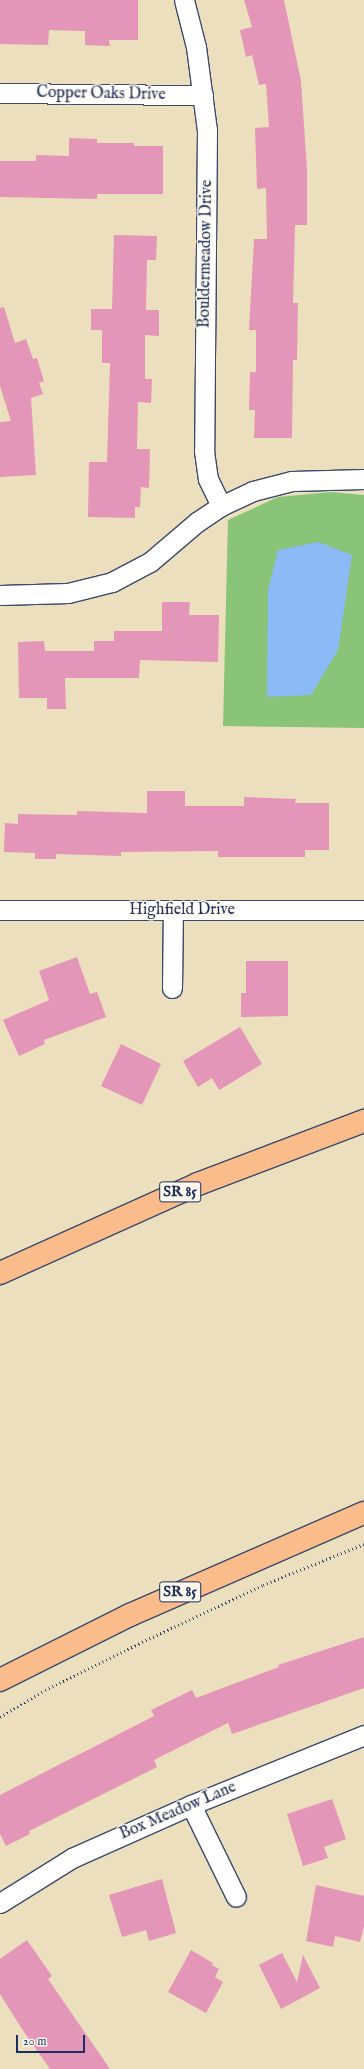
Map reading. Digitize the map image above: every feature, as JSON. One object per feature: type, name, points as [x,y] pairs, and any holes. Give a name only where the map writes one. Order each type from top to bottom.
[{"type":"highway","name":"SR 85","points":[[0,1273],[198,1184],[364,1120]]},
{"type":"highway","name":"SR 85","points":[[0,1680],[130,1614],[364,1513]]},
{"type":"street","name":"Bouldermeadow Drive","points":[[184,0],[196,47],[203,95],[208,154],[204,451],[208,478],[220,506]]},
{"type":"street","name":"Copper Oaks Drive","points":[[0,93],[203,95]]},
{"type":"street","points":[[0,595],[68,593],[112,582],[150,562],[197,522],[220,506],[253,491],[292,481],[364,479]]},
{"type":"street","name":"Highfield Drive","points":[[0,910],[364,910]]},
{"type":"street","points":[[172,988],[173,910]]},
{"type":"street","name":"Box Meadow Lane","points":[[0,1902],[72,1858],[191,1805],[364,1735]]},
{"type":"street","points":[[191,1805],[236,1897]]},
{"type":"path","points":[[0,1717],[46,1690],[264,1584],[364,1544]]},
{"type":"green space","points":[[331,492],[364,495],[364,728],[223,726],[228,520],[278,497]]},
{"type":"water","points":[[318,542],[352,555],[338,650],[311,695],[267,697],[268,590],[278,550]]},
{"type":"building","points":[[0,0],[138,0],[138,40],[109,40],[110,46],[85,45],[85,31],[49,30],[48,45],[0,44]]},
{"type":"building","points":[[244,0],[284,0],[301,81],[307,170],[307,225],[295,225],[293,303],[298,303],[297,360],[293,360],[292,438],[254,438],[255,410],[249,410],[250,372],[256,372],[256,330],[249,330],[254,239],[267,239],[266,188],[257,189],[255,128],[269,127],[266,84],[259,85],[252,55],[246,57],[240,30],[252,27]]},
{"type":"building","points":[[69,138],[97,139],[97,143],[134,143],[134,146],[163,146],[163,194],[97,194],[97,199],[0,197],[0,161],[36,161],[36,155],[69,156]]},
{"type":"building","points":[[114,235],[157,236],[156,260],[147,260],[146,310],[159,310],[159,336],[145,335],[145,379],[152,379],[151,403],[138,402],[137,449],[150,449],[149,488],[141,487],[140,507],[135,507],[135,518],[88,517],[89,462],[107,462],[110,363],[102,363],[102,330],[91,330],[91,309],[112,309]]},
{"type":"building","points":[[4,307],[15,343],[26,339],[33,359],[37,358],[44,381],[39,383],[43,394],[31,398],[36,475],[0,477],[0,422],[11,421],[0,386],[0,308]]},
{"type":"building","points":[[162,602],[190,602],[189,615],[219,615],[218,662],[140,660],[139,678],[65,678],[66,709],[47,709],[47,698],[19,698],[18,642],[44,641],[45,651],[94,651],[94,641],[114,641],[114,631],[162,631]]},
{"type":"building","points":[[147,791],[185,791],[185,806],[244,806],[244,797],[296,799],[295,803],[329,803],[329,850],[305,850],[305,857],[218,857],[218,851],[121,852],[121,856],[56,854],[56,859],[35,859],[35,853],[4,852],[5,823],[18,824],[18,814],[77,815],[77,811],[147,813]]},
{"type":"building","points":[[77,957],[90,994],[97,992],[106,1017],[44,1040],[45,1044],[19,1056],[3,1020],[49,1000],[39,971]]},
{"type":"building","points":[[246,961],[288,961],[288,1016],[241,1017],[241,993],[246,993]]},
{"type":"building","points":[[240,1027],[262,1064],[219,1090],[212,1078],[198,1087],[183,1061]]},
{"type":"building","points":[[121,1044],[161,1064],[142,1105],[101,1086]]},
{"type":"building","points":[[364,1637],[364,1688],[232,1734],[228,1723],[154,1760],[157,1767],[29,1831],[30,1834],[6,1846],[0,1834],[0,1795],[154,1716],[151,1710],[192,1690],[196,1698],[279,1667],[278,1665]]},
{"type":"building","points":[[332,1799],[346,1839],[324,1847],[328,1858],[303,1866],[287,1814]]},
{"type":"building","points":[[162,1879],[176,1933],[149,1941],[146,1930],[122,1937],[109,1895]]},
{"type":"building","points":[[316,1885],[364,1896],[364,1926],[360,1942],[335,1936],[333,1947],[306,1941]]},
{"type":"building","points":[[27,1940],[52,1976],[48,1979],[110,2069],[50,2069],[22,2029],[0,1994],[0,1959]]},
{"type":"building","points":[[191,1950],[213,1963],[212,1965],[219,1969],[215,1977],[223,1982],[206,2013],[168,1992]]},
{"type":"building","points":[[282,1953],[297,1982],[303,1955],[320,1988],[281,2009],[259,1965]]}]
